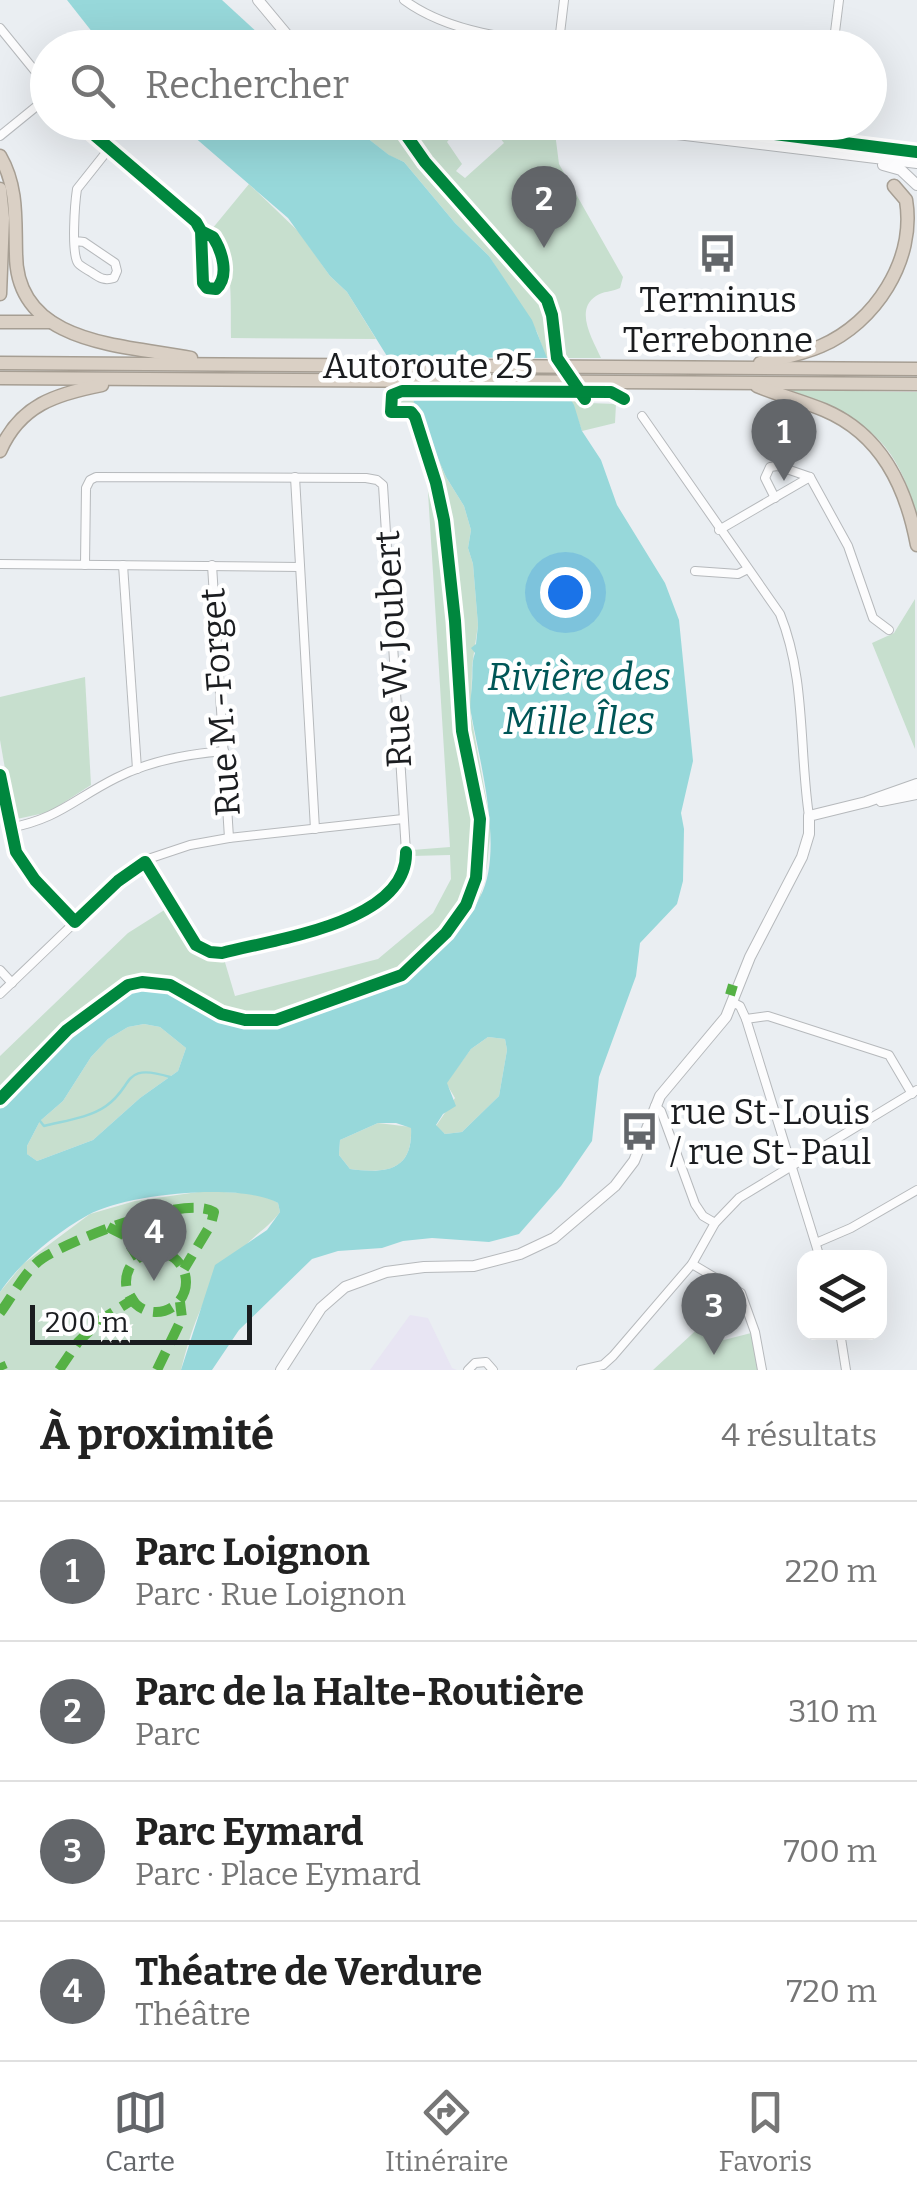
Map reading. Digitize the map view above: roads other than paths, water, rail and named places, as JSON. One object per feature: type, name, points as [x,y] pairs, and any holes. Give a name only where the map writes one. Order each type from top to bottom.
[{"type":"highway","points":[[0,156],[15,197],[16,257],[20,281],[29,300],[54,322],[108,346],[223,364]]},
{"type":"highway","points":[[737,368],[820,346],[855,324],[875,304],[896,270],[906,234],[906,200],[894,186]]},
{"type":"highway","points":[[0,188],[0,294]]},
{"type":"highway","points":[[0,322],[54,322]]},
{"type":"highway","name":"Autoroute 25","points":[[0,363],[917,369]]},
{"type":"highway","name":"Autoroute 25","points":[[0,378],[917,384]]},
{"type":"highway","points":[[0,451],[19,420],[37,404],[57,395],[128,379]]},
{"type":"highway","points":[[750,383],[824,410],[868,438],[901,486],[917,544]]},
{"type":"highway","points":[[2,420],[19,420]]},
{"type":"main road","points":[[258,0],[283,30]]},
{"type":"main road","points":[[722,140],[917,163]]},
{"type":"main road","points":[[822,140],[917,152]]},
{"type":"main road","points":[[818,152],[893,166],[917,185]]},
{"type":"main road","points":[[866,802],[917,784]]},
{"type":"main road","points":[[281,1370],[320,1308],[345,1287],[399,1270],[482,1264],[520,1254],[554,1238],[624,1177],[656,1106],[671,1082],[718,1029],[732,1002],[750,956],[800,862],[808,838],[808,816],[917,794]]},
{"type":"street","points":[[404,0],[442,22],[474,30]]},
{"type":"street","points":[[560,30],[564,0]]},
{"type":"street","points":[[836,30],[839,0]]},
{"type":"street","points":[[0,28],[30,65]]},
{"type":"street","points":[[0,136],[30,112]]},
{"type":"street","points":[[98,140],[196,222],[201,231],[203,283],[207,288],[216,288],[223,280],[222,252],[214,236],[201,231]]},
{"type":"street","points":[[76,241],[84,242],[115,263],[117,271],[112,280],[100,278],[78,264],[76,241],[77,188],[108,150]]},
{"type":"street","points":[[642,416],[779,610],[788,636],[802,712],[808,816]]},
{"type":"street","points":[[774,498],[765,478],[770,467],[810,477],[848,546],[874,618],[889,630]]},
{"type":"street","points":[[85,564],[86,488],[95,477],[295,477],[315,829]]},
{"type":"street","name":"Rue W. Joubert","points":[[145,862],[196,944],[210,952],[362,914],[395,887],[404,874],[384,488],[379,480],[295,477]]},
{"type":"street","points":[[719,530],[810,477]]},
{"type":"street","points":[[0,564],[300,567]]},
{"type":"street","points":[[124,565],[137,768]]},
{"type":"street","name":"Rue M.-Forget","points":[[212,566],[229,838]]},
{"type":"street","points":[[694,572],[738,574],[748,570]]},
{"type":"street","points":[[9,828],[47,820],[137,768],[182,756],[224,751]]},
{"type":"street","points":[[0,775],[9,828],[24,865],[75,922]]},
{"type":"street","points":[[0,994],[118,881],[145,862],[179,848],[229,838],[404,818]]},
{"type":"street","points":[[0,970],[12,983]]},
{"type":"street","points":[[732,1002],[739,1005],[746,1018],[818,1250]]},
{"type":"street","points":[[581,1370],[603,1365],[613,1356],[692,1264],[715,1222],[739,1198],[914,1092],[889,1055],[768,1016],[746,1018]]},
{"type":"street","points":[[656,1106],[695,1204],[702,1216],[715,1222]]},
{"type":"street","points":[[816,1243],[917,1190]]},
{"type":"street","points":[[692,1264],[741,1293],[755,1332],[762,1370]]},
{"type":"street","points":[[841,1340],[846,1370]]},
{"type":"street","points":[[468,1370],[475,1363],[486,1362],[494,1370]]},
{"type":"water","points":[[67,0],[222,0],[255,30],[91,30]]},
{"type":"water","name":"Rivière des Mille Îles","points":[[198,140],[370,140],[404,162],[455,223],[489,256],[532,320],[547,358],[574,405],[582,431],[601,460],[617,505],[665,583],[679,620],[693,761],[681,813],[683,881],[677,904],[640,943],[636,976],[599,1077],[592,1141],[561,1186],[519,1234],[489,1242],[432,1238],[403,1241],[312,1259],[239,1330],[212,1370],[181,1370],[215,1265],[267,1230],[280,1212],[278,1203],[238,1193],[211,1192],[155,1196],[106,1208],[51,1239],[0,1292],[0,1104],[84,1020],[121,994],[139,988],[166,990],[216,1020],[246,1025],[324,1011],[400,982],[451,938],[480,897],[487,878],[488,805],[470,709],[475,653],[471,648],[476,644],[478,625],[468,548],[471,530],[464,506],[446,477],[410,393],[347,292],[330,276],[288,218]],"holes":[[[128,1027],[160,1027],[186,1048],[178,1071],[93,1140],[37,1161],[27,1154],[40,1121],[63,1101],[91,1057],[108,1039]],[[488,1037],[505,1039],[507,1050],[499,1096],[462,1132],[445,1134],[436,1125],[443,1114],[456,1106],[447,1083],[471,1049]],[[378,1123],[411,1128],[408,1153],[386,1169],[350,1169],[339,1155],[340,1140]]]},
{"type":"waterway","points":[[40,1121],[44,1126],[99,1110],[136,1074],[170,1077]]},
{"type":"place","name":"Parc de la Halte-Routière","points":[[544,248]]},
{"type":"place","name":"Terminus Terrebonne","points":[[718,253]]},
{"type":"place","name":"Parc Loignon","points":[[784,481]]},
{"type":"place","name":"rue St-Louis / rue St-Paul","points":[[640,1132]]},
{"type":"place","name":"Théatre de Verdure","points":[[154,1281]]},
{"type":"place","name":"Parc Eymard","points":[[714,1355]]}]
